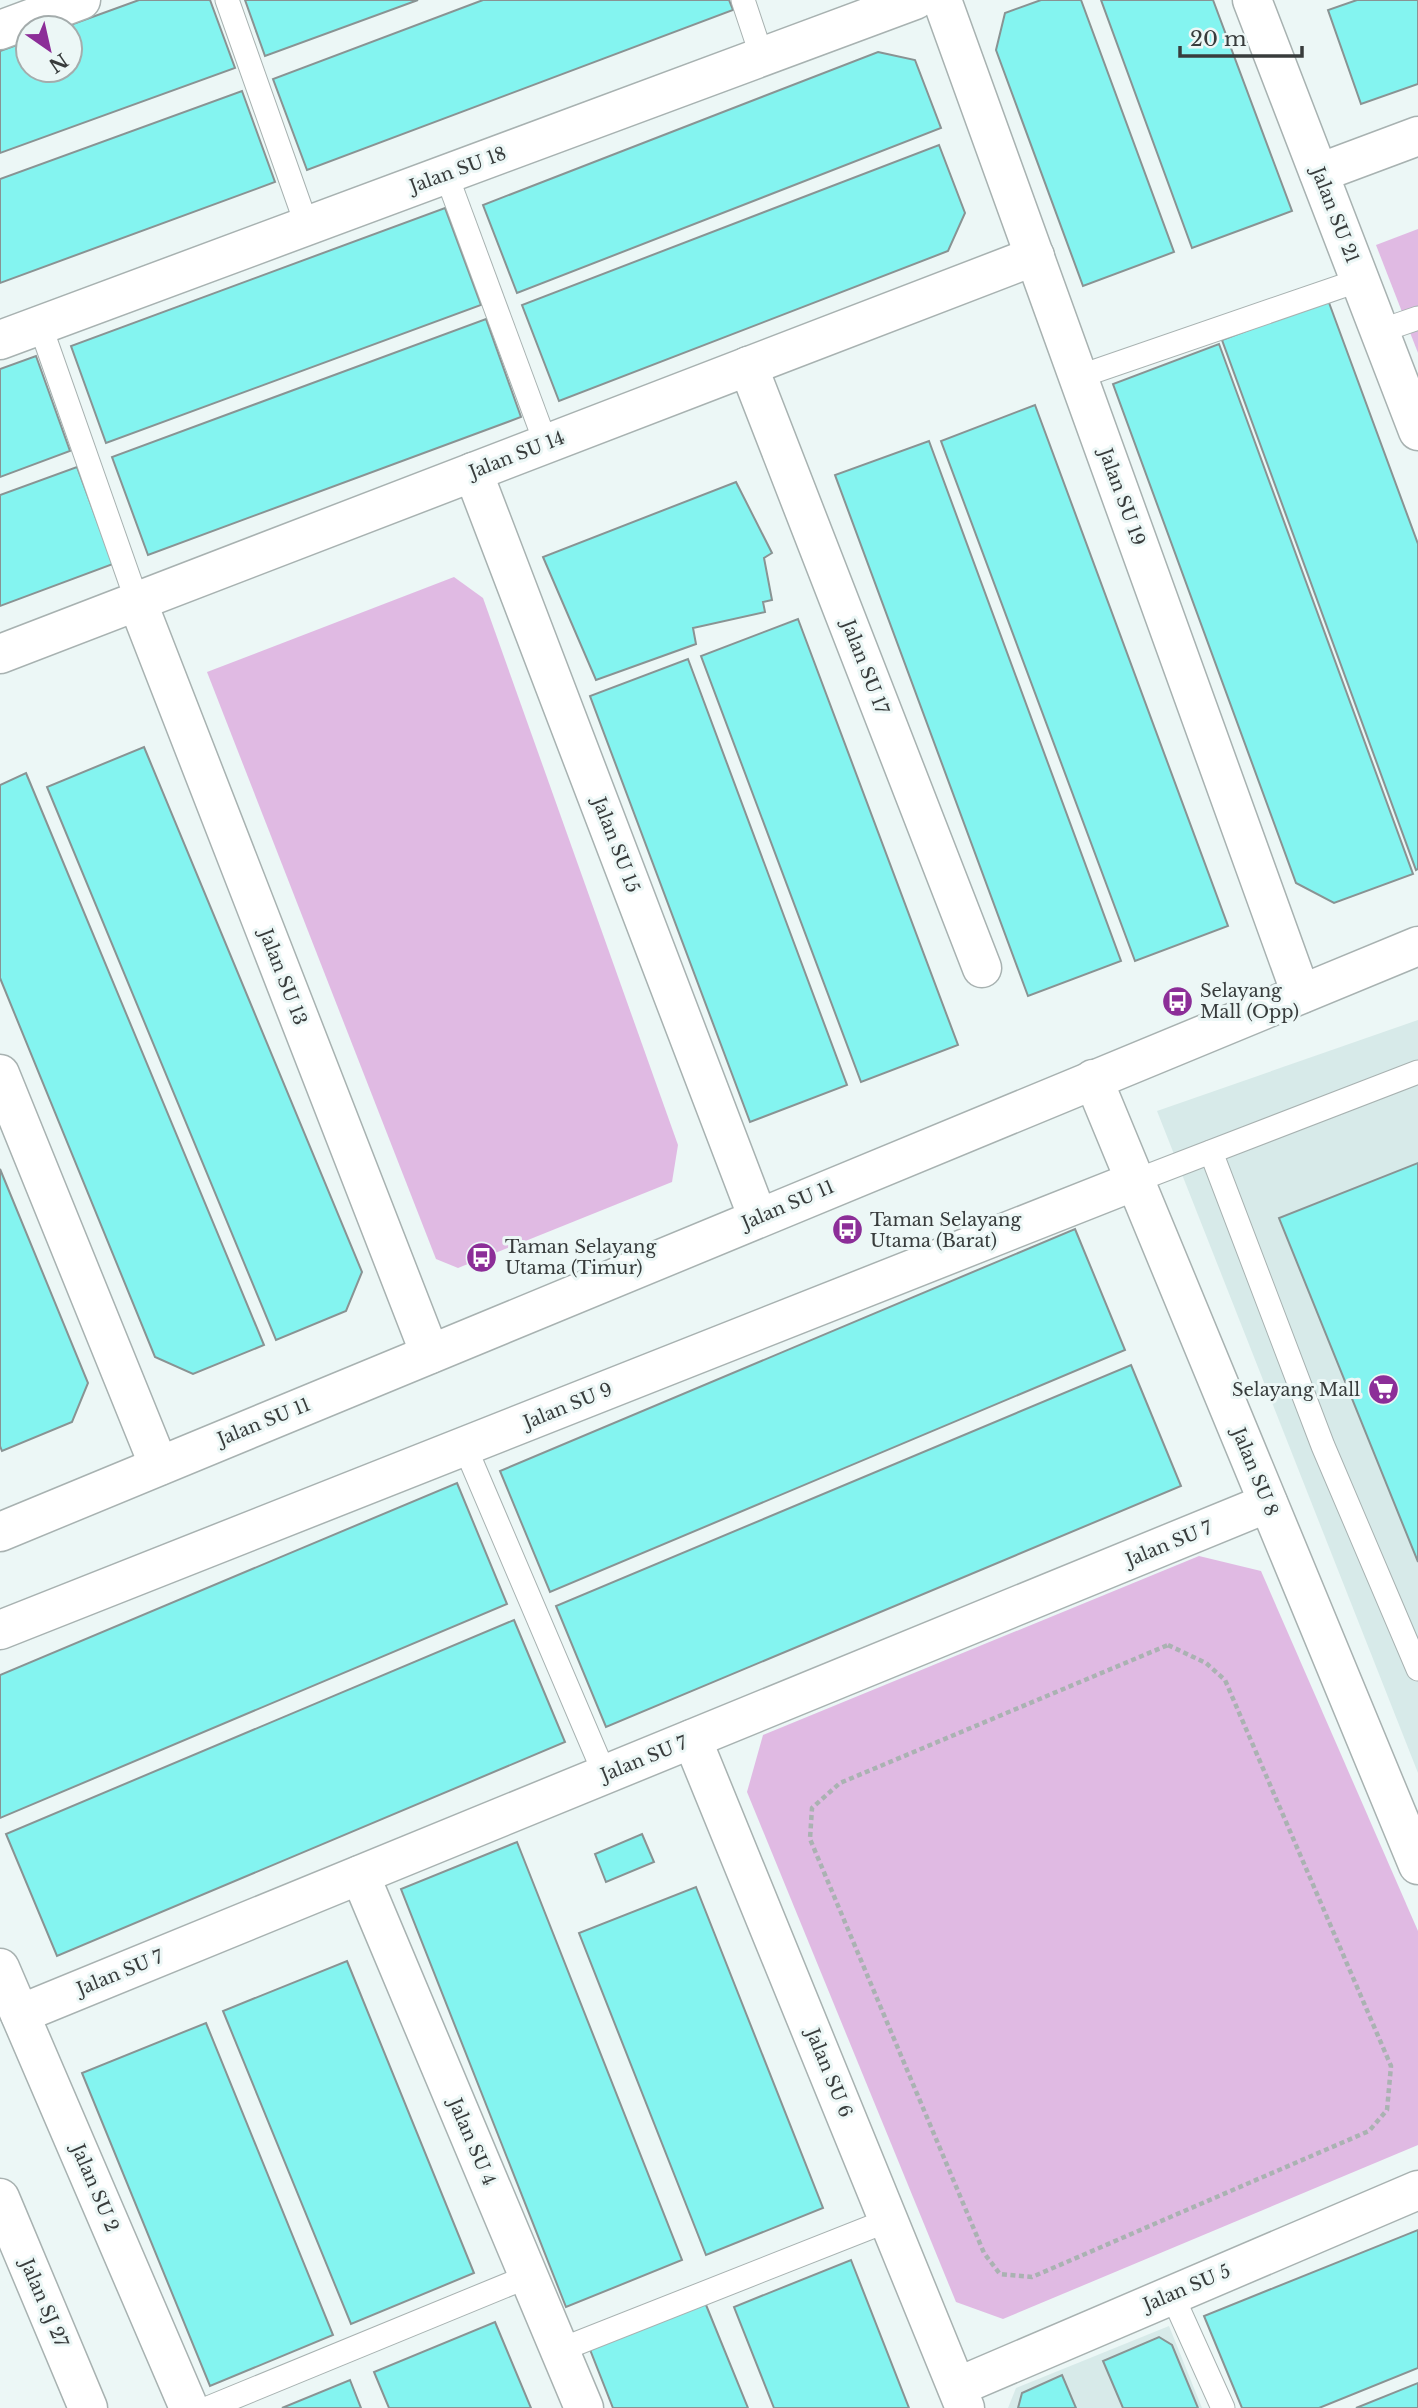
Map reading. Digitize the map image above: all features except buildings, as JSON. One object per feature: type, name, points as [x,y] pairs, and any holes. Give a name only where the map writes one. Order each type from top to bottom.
[{"type":"street","points":[[0,30],[81,0]]},
{"type":"street","name":"Jalan SU 18","points":[[0,340],[915,0]]},
{"type":"street","name":"Jalan SU 19","points":[[942,0],[1301,994]]},
{"type":"street","name":"Jalan SU 21","points":[[1252,0],[1418,431]]},
{"type":"street","points":[[1319,173],[1418,136]]},
{"type":"street","name":"Jalan SU 14","points":[[0,654],[1034,256]]},
{"type":"street","name":"Jalan SU 17","points":[[748,366],[982,968]]},
{"type":"street","name":"Jalan SU 15","points":[[473,472],[758,1217]]},
{"type":"street","name":"Jalan SU 13","points":[[137,601],[430,1354]]},
{"type":"street","name":"Jalan SU 11","points":[[0,1532],[1418,946]]},
{"type":"street","points":[[0,1074],[159,1466]]},
{"type":"street","name":"Jalan SU 8","points":[[1093,1079],[1418,1865]]},
{"type":"street","name":"Jalan SU 9","points":[[0,1630],[1135,1181]]},
{"type":"street","name":"Jalan SU 7","points":[[20,2014],[1268,1503]]},
{"type":"street","name":"Jalan SU 6","points":[[692,1739],[961,2397]]},
{"type":"street","name":"Jalan SU 4","points":[[360,1875],[584,2408]]},
{"type":"street","name":"Jalan SU 2","points":[[0,1968],[189,2408]]},
{"type":"street","name":"Jalan SU 5","points":[[961,2397],[1172,2295],[1418,2190]]},
{"type":"street","name":"Jalan SJ 27","points":[[0,2198],[88,2408]]},
{"type":"lane","points":[[227,0],[307,226]]},
{"type":"lane","points":[[743,0],[762,57]]},
{"type":"lane","points":[[446,174],[546,444]]},
{"type":"lane","points":[[1079,377],[1360,280]]},
{"type":"lane","points":[[1380,331],[1418,318]]},
{"type":"lane","points":[[40,325],[137,601]]},
{"type":"lane","points":[[1135,1181],[1418,1072]]},
{"type":"lane","points":[[1211,1152],[1323,1446],[1418,1669]]},
{"type":"lane","points":[[464,1447],[605,1775]]},
{"type":"lane","points":[[559,2350],[889,2220]]},
{"type":"lane","points":[[208,2408],[529,2276]]},
{"type":"lane","points":[[1172,2295],[1223,2408]]},
{"type":"path","points":[[1168,1646],[1206,1662],[1224,1680],[1391,2066],[1387,2110],[1369,2131],[1032,2277],[1000,2274],[984,2253],[810,1839],[812,1808],[840,1783],[1168,1646]]},
{"type":"shaded area","points":[[1418,229],[1418,353],[1376,245]]},
{"type":"shaded area","points":[[454,577],[483,598],[678,1145],[672,1182],[458,1268],[436,1259],[207,672]]},
{"type":"shaded area","points":[[1418,1020],[1418,1773],[1157,1111]]},
{"type":"shaded area","points":[[1199,1556],[1261,1571],[1418,1931],[1418,2145],[1003,2319],[956,2302],[747,1792],[763,1735]]},
{"type":"shaded area","points":[[1169,2326],[1202,2408],[1008,2408],[1016,2388]]},
{"type":"place","name":"Selayang Mall (Opp)","points":[[1177,1001]]},
{"type":"place","name":"Taman Selayang Utama (Barat)","points":[[847,1230]]},
{"type":"place","name":"Taman Selayang Utama (Timur)","points":[[482,1257]]},
{"type":"place","name":"Selayang Mall","points":[[1383,1390]]}]
